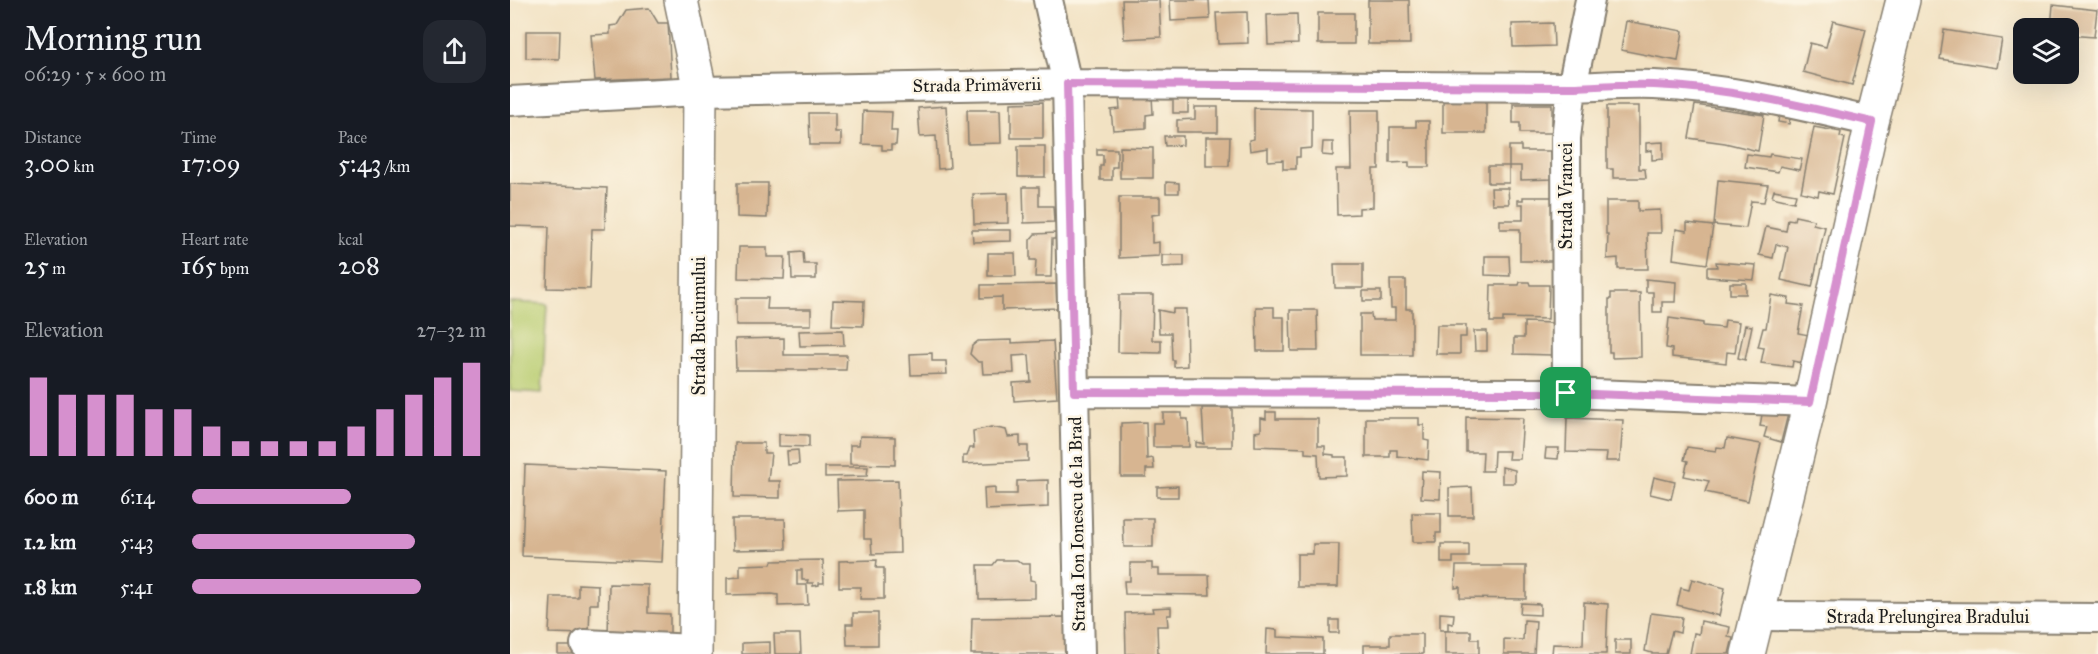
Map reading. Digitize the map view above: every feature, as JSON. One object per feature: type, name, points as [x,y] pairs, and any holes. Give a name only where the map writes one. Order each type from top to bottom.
[{"type":"street","name":"Strada Buciumului","points":[[681,0],[700,91],[695,652]]},
{"type":"street","name":"Strada Ion Ionescu de la Brad","points":[[1048,0],[1067,84],[1080,654]]},
{"type":"street","name":"Strada Vrancei","points":[[1566,393],[1566,138],[1572,87],[1590,0]]},
{"type":"street","points":[[1748,654],[1810,402],[1872,122],[1904,0]]},
{"type":"street","name":"Strada Primăverii","points":[[510,101],[700,91],[1067,84],[1572,87],[1653,85],[1719,90],[1872,122]]},
{"type":"street","points":[[1074,392],[1566,393],[1810,402]]},
{"type":"street","name":"Strada Prelungirea Bradului","points":[[1758,616],[2098,618]]},
{"type":"street","points":[[585,644],[695,652]]},
{"type":"green space","points":[[510,302],[547,304],[542,393],[510,391]]},
{"type":"building","points":[[1122,0],[1159,0],[1161,37],[1124,39]]},
{"type":"building","points":[[1170,0],[1209,0],[1210,19],[1171,21]]},
{"type":"building","points":[[1368,0],[1409,0],[1410,44],[1368,44]]},
{"type":"building","points":[[2053,5],[2097,10],[2094,37],[2079,36],[2079,18],[2052,18]]},
{"type":"building","points":[[649,8],[658,23],[668,23],[671,77],[595,80],[591,35],[610,34],[610,26],[617,25],[626,10]]},
{"type":"building","points":[[1247,12],[1248,43],[1218,44],[1216,13]]},
{"type":"building","points":[[1318,13],[1354,13],[1354,44],[1318,44]]},
{"type":"building","points":[[1297,14],[1298,44],[1268,45],[1267,15]]},
{"type":"building","points":[[1626,21],[1683,31],[1678,61],[1621,50]]},
{"type":"building","points":[[1833,21],[1866,29],[1852,85],[1803,72],[1810,43],[1826,47]]},
{"type":"building","points":[[1553,23],[1554,46],[1513,47],[1512,24]]},
{"type":"building","points":[[1944,30],[2002,39],[1997,68],[1940,59]]},
{"type":"building","points":[[526,31],[560,31],[559,59],[526,58]]},
{"type":"building","points":[[1486,92],[1486,133],[1443,133],[1443,98]]},
{"type":"building","points":[[1173,95],[1188,95],[1188,113],[1173,113]]},
{"type":"building","points":[[1152,96],[1153,114],[1146,115],[1146,128],[1113,130],[1111,110],[1120,109],[1119,97]]},
{"type":"building","points":[[1043,102],[1043,138],[1011,138],[1011,103]]},
{"type":"building","points":[[1513,104],[1552,104],[1552,133],[1520,133],[1520,123],[1513,123]]},
{"type":"building","points":[[1695,105],[1764,115],[1758,151],[1689,138]]},
{"type":"building","points":[[946,106],[950,168],[938,169],[936,136],[920,137],[918,108]]},
{"type":"building","points":[[1607,106],[1639,106],[1639,169],[1645,169],[1646,178],[1613,178],[1613,169],[1607,169]]},
{"type":"building","points":[[1195,107],[1218,107],[1218,132],[1177,132],[1177,120],[1195,119]]},
{"type":"building","points":[[1254,108],[1312,109],[1312,148],[1300,149],[1300,157],[1296,157],[1296,169],[1283,169],[1283,160],[1268,161],[1268,148],[1250,151],[1249,140],[1254,139]]},
{"type":"building","points":[[1780,109],[1791,112],[1789,124],[1778,122]]},
{"type":"building","points":[[967,110],[1000,110],[1001,143],[968,144]]},
{"type":"building","points":[[1350,110],[1379,110],[1379,169],[1373,169],[1373,207],[1359,208],[1359,214],[1337,215],[1336,169],[1351,169]]},
{"type":"building","points":[[863,111],[892,112],[891,131],[897,131],[896,145],[891,145],[891,150],[882,150],[882,145],[862,144]]},
{"type":"building","points":[[809,113],[835,113],[835,132],[841,132],[841,145],[810,145]]},
{"type":"building","points":[[1416,121],[1429,121],[1429,167],[1409,167],[1409,162],[1390,163],[1390,127],[1416,127]]},
{"type":"building","points":[[1814,127],[1841,132],[1840,137],[1845,138],[1833,194],[1819,191],[1818,196],[1801,192]]},
{"type":"building","points":[[1164,136],[1183,136],[1183,145],[1165,146]]},
{"type":"building","points":[[1206,137],[1230,137],[1229,166],[1206,166]]},
{"type":"building","points":[[1323,142],[1333,142],[1333,156],[1322,155]]},
{"type":"building","points":[[1663,142],[1663,159],[1652,160],[1652,150],[1646,151],[1646,143]]},
{"type":"building","points":[[1018,146],[1045,146],[1045,177],[1018,177]]},
{"type":"building","points":[[1509,146],[1521,146],[1521,151],[1552,151],[1552,179],[1521,180],[1521,166],[1509,166]]},
{"type":"building","points":[[1120,147],[1153,148],[1153,178],[1120,178]]},
{"type":"building","points":[[1097,149],[1117,149],[1117,167],[1112,167],[1112,180],[1100,180],[1103,155],[1097,155]]},
{"type":"building","points":[[1747,154],[1769,157],[1770,154],[1802,159],[1799,170],[1780,166],[1778,172],[1745,167]]},
{"type":"building","points":[[1488,166],[1509,166],[1509,183],[1488,183]]},
{"type":"building","points":[[1718,180],[1768,185],[1764,202],[1751,201],[1746,228],[1714,225]]},
{"type":"building","points":[[1166,182],[1179,183],[1179,193],[1166,193]]},
{"type":"building","points":[[737,183],[768,183],[767,218],[737,217]]},
{"type":"building","points":[[510,184],[607,188],[605,229],[592,229],[590,289],[547,288],[549,227],[510,226]]},
{"type":"building","points":[[1023,187],[1039,187],[1039,206],[1053,206],[1054,222],[1024,223]]},
{"type":"building","points":[[1491,188],[1508,188],[1509,204],[1492,204]]},
{"type":"building","points":[[1774,190],[1796,194],[1794,202],[1772,197]]},
{"type":"building","points":[[1008,193],[1008,223],[974,224],[973,194]]},
{"type":"building","points":[[1119,197],[1160,197],[1160,214],[1152,215],[1152,243],[1159,242],[1159,256],[1119,258]]},
{"type":"building","points":[[1523,197],[1552,197],[1552,261],[1520,261],[1520,229],[1500,229],[1500,220],[1523,220],[1523,204],[1518,204],[1518,200],[1523,200]]},
{"type":"building","points":[[1606,201],[1638,201],[1638,211],[1660,210],[1661,233],[1647,233],[1648,269],[1618,269],[1618,258],[1607,259]]},
{"type":"building","points":[[1795,216],[1814,220],[1813,224],[1825,227],[1812,287],[1781,280],[1788,247],[1776,244],[1773,258],[1759,255],[1766,227],[1786,231],[1788,219],[1794,220]]},
{"type":"building","points":[[1687,223],[1713,226],[1707,264],[1673,259],[1676,229],[1687,231]]},
{"type":"building","points":[[972,230],[1011,230],[1011,241],[973,242]]},
{"type":"building","points":[[1056,233],[1055,239],[1052,239],[1051,277],[1035,277],[1036,260],[1030,260],[1030,240],[1035,234]]},
{"type":"building","points":[[739,247],[767,247],[767,257],[785,257],[784,279],[738,278]]},
{"type":"building","points":[[803,252],[804,264],[816,264],[816,279],[792,279],[791,253]]},
{"type":"building","points":[[988,253],[1015,253],[1016,276],[988,276]]},
{"type":"building","points":[[1162,255],[1184,255],[1184,266],[1162,267]]},
{"type":"building","points":[[1485,256],[1509,256],[1510,276],[1485,275]]},
{"type":"building","points":[[1716,262],[1756,265],[1754,280],[1707,277],[1707,267],[1717,267]]},
{"type":"building","points":[[1334,264],[1363,264],[1363,288],[1335,288]]},
{"type":"building","points":[[1646,279],[1676,282],[1675,302],[1662,302],[1662,312],[1653,312],[1653,292],[1646,292]]},
{"type":"building","points":[[1390,280],[1406,280],[1406,309],[1412,309],[1412,355],[1360,355],[1360,314],[1371,314],[1372,320],[1395,320],[1395,308],[1391,308]]},
{"type":"building","points":[[1520,282],[1529,282],[1530,285],[1549,285],[1548,319],[1503,318],[1503,322],[1490,322],[1491,285],[1519,285]]},
{"type":"building","points":[[1730,283],[1746,283],[1746,294],[1730,294]]},
{"type":"building","points":[[1056,284],[1057,308],[1002,310],[1002,297],[981,298],[981,285]]},
{"type":"building","points":[[1363,291],[1381,291],[1381,301],[1363,301]]},
{"type":"building","points":[[1611,293],[1640,293],[1641,357],[1612,358],[1612,352],[1609,352]]},
{"type":"building","points":[[1119,295],[1153,295],[1152,340],[1161,340],[1161,353],[1118,352]]},
{"type":"building","points":[[1771,295],[1789,298],[1788,304],[1803,306],[1798,333],[1809,335],[1803,363],[1793,361],[1792,367],[1761,363],[1764,348],[1758,347],[1763,328],[1766,328]]},
{"type":"building","points":[[736,298],[768,298],[767,309],[811,309],[811,325],[736,325]]},
{"type":"building","points":[[833,300],[864,301],[863,326],[832,325]]},
{"type":"building","points":[[1256,307],[1274,307],[1274,317],[1284,317],[1284,351],[1257,351]]},
{"type":"building","points":[[1173,309],[1186,309],[1187,366],[1174,367],[1171,333],[1159,333],[1158,310],[1173,313]]},
{"type":"building","points":[[1290,310],[1317,310],[1318,351],[1291,351]]},
{"type":"building","points":[[1669,318],[1724,328],[1725,320],[1739,322],[1735,353],[1727,352],[1726,363],[1672,357],[1672,349],[1666,348]]},
{"type":"building","points":[[1524,322],[1553,323],[1552,355],[1514,354],[1514,338],[1524,338]]},
{"type":"building","points":[[1437,325],[1466,325],[1466,337],[1460,337],[1460,354],[1436,354]]},
{"type":"building","points":[[1745,325],[1752,326],[1745,360],[1738,358]]},
{"type":"building","points":[[843,330],[844,345],[800,346],[799,331]]},
{"type":"building","points":[[1474,331],[1487,331],[1487,351],[1475,351]]},
{"type":"building","points":[[784,338],[784,355],[847,355],[846,370],[736,370],[735,339]]},
{"type":"building","points":[[1012,340],[1012,343],[1053,341],[1057,398],[1014,401],[1013,383],[1031,382],[1029,355],[1013,356],[1014,373],[983,374],[982,362],[978,362],[970,354],[972,346],[978,341]]},
{"type":"building","points":[[932,353],[932,361],[946,361],[947,374],[911,375],[910,354]]},
{"type":"building","points":[[1764,403],[1790,406],[1781,442],[1764,437],[1767,427],[1760,426]]},
{"type":"building","points":[[1202,408],[1232,408],[1232,447],[1196,447],[1196,442],[1204,444]]},
{"type":"building","points":[[1266,412],[1276,412],[1276,419],[1318,419],[1318,446],[1325,446],[1325,454],[1347,457],[1347,476],[1319,477],[1318,454],[1305,453],[1305,448],[1255,446],[1255,432],[1261,431],[1261,418],[1266,419]]},
{"type":"building","points":[[1163,413],[1182,413],[1182,419],[1188,419],[1189,447],[1153,447],[1153,423],[1163,423]]},
{"type":"building","points":[[1466,417],[1523,418],[1520,459],[1508,459],[1509,451],[1494,451],[1493,471],[1482,471],[1483,452],[1466,452]]},
{"type":"building","points":[[1366,418],[1419,418],[1419,425],[1424,425],[1424,440],[1429,441],[1428,460],[1397,456],[1397,450],[1390,450],[1390,457],[1366,457]]},
{"type":"building","points":[[1567,418],[1623,420],[1620,461],[1606,461],[1607,453],[1566,452]]},
{"type":"building","points":[[1146,422],[1147,459],[1153,458],[1154,469],[1146,469],[1146,477],[1121,477],[1121,423]]},
{"type":"building","points":[[991,427],[1006,430],[1008,437],[1020,436],[1020,446],[1028,446],[1028,461],[963,464],[963,456],[967,456],[970,448],[974,448],[973,431]]},
{"type":"building","points":[[779,434],[809,435],[809,447],[779,446]]},
{"type":"building","points":[[860,436],[895,437],[895,465],[850,464],[850,445],[859,445]]},
{"type":"building","points":[[1727,438],[1761,444],[1748,501],[1705,492],[1709,481],[1684,476],[1688,461],[1684,460],[1687,447],[1716,451],[1717,447],[1725,448]]},
{"type":"building","points":[[735,443],[764,443],[764,453],[771,453],[768,481],[780,481],[780,498],[734,497]]},
{"type":"building","points":[[1546,448],[1559,448],[1558,459],[1545,458]]},
{"type":"building","points":[[798,450],[799,464],[788,465],[787,451]]},
{"type":"building","points":[[525,465],[666,471],[662,562],[522,556]]},
{"type":"building","points":[[825,467],[868,467],[867,476],[825,477]]},
{"type":"building","points":[[1502,467],[1515,470],[1515,483],[1502,483]]},
{"type":"building","points":[[1422,471],[1441,472],[1440,499],[1421,498]]},
{"type":"building","points":[[1654,477],[1675,482],[1671,499],[1650,494]]},
{"type":"building","points":[[898,480],[900,553],[872,554],[871,539],[864,539],[864,510],[838,511],[837,481]]},
{"type":"building","points":[[1048,480],[1048,507],[985,510],[984,488],[995,487],[995,494],[1017,494],[1017,481]]},
{"type":"building","points":[[1178,486],[1178,497],[1157,497],[1157,487]]},
{"type":"building","points":[[1472,487],[1473,516],[1449,516],[1449,488]]},
{"type":"building","points":[[1412,513],[1441,513],[1441,533],[1436,533],[1436,542],[1413,542]]},
{"type":"building","points":[[1123,518],[1153,518],[1153,547],[1124,547]]},
{"type":"building","points":[[732,519],[785,519],[786,549],[733,550]]},
{"type":"building","points":[[1313,544],[1339,544],[1338,587],[1297,587],[1297,554],[1313,554]]},
{"type":"building","points":[[1441,544],[1469,544],[1469,557],[1453,557],[1453,563],[1441,563]]},
{"type":"building","points":[[823,560],[824,583],[819,583],[819,585],[813,586],[813,583],[807,583],[808,580],[802,580],[802,570],[797,570],[797,585],[807,585],[808,605],[778,606],[778,595],[772,594],[727,595],[727,578],[740,577],[740,565],[771,564],[772,561]]},
{"type":"building","points":[[877,560],[876,568],[884,568],[884,599],[860,599],[861,587],[839,587],[839,561]]},
{"type":"building","points":[[997,560],[1017,560],[1022,564],[1030,564],[1030,580],[1035,581],[1035,598],[979,599],[978,565],[993,565]]},
{"type":"building","points":[[1130,563],[1152,563],[1152,569],[1159,569],[1159,575],[1209,575],[1210,595],[1125,594],[1124,581],[1130,581]]},
{"type":"building","points":[[1456,566],[1526,566],[1526,599],[1460,598],[1460,587],[1455,588]]},
{"type":"building","points":[[1692,579],[1725,588],[1719,616],[1677,605],[1681,588],[1689,590]]},
{"type":"building","points":[[578,584],[598,585],[598,604],[590,604],[589,634],[549,633],[551,597],[578,597]]},
{"type":"building","points":[[609,584],[648,585],[648,613],[670,614],[670,641],[608,640]]},
{"type":"building","points":[[1584,602],[1608,604],[1606,654],[1552,654],[1553,644],[1583,645]]},
{"type":"building","points":[[1521,603],[1540,604],[1540,615],[1520,614]]},
{"type":"building","points":[[1171,607],[1171,615],[1167,615],[1168,626],[1157,626],[1158,654],[1126,654],[1125,613],[1153,612],[1152,608]]},
{"type":"building","points":[[853,613],[878,613],[878,645],[847,645],[846,624],[853,624]]},
{"type":"building","points":[[1440,613],[1454,614],[1453,624],[1448,623],[1448,630],[1440,630]]},
{"type":"building","points":[[1651,613],[1682,617],[1680,633],[1672,631],[1666,654],[1652,654],[1645,651]]},
{"type":"building","points":[[1065,617],[1065,654],[971,654],[972,618]]},
{"type":"building","points":[[1330,620],[1339,620],[1339,633],[1330,633]]},
{"type":"building","points":[[1524,620],[1536,621],[1534,654],[1504,654],[1504,639],[1523,640]]},
{"type":"building","points":[[1701,621],[1730,627],[1728,637],[1733,638],[1729,654],[1690,654],[1694,633],[1699,634]]},
{"type":"building","points":[[1267,629],[1277,630],[1277,637],[1323,639],[1323,654],[1266,654]]},
{"type":"building","points":[[1445,631],[1471,631],[1471,639],[1479,639],[1479,654],[1445,654]]},
{"type":"building","points":[[774,634],[800,634],[801,654],[775,654]]},
{"type":"building","points":[[1390,634],[1423,634],[1423,654],[1364,654],[1364,645],[1390,645]]},
{"type":"building","points":[[1615,640],[1631,640],[1631,654],[1615,654]]},
{"type":"building","points":[[770,642],[770,654],[742,654],[742,643]]},
{"type":"building","points":[[558,646],[577,646],[577,654],[558,654]]},
{"type":"route","points":[[1067,84],[1572,87],[1653,85],[1719,90],[1872,122],[1810,402],[1566,393],[1074,392],[1067,84]]}]
